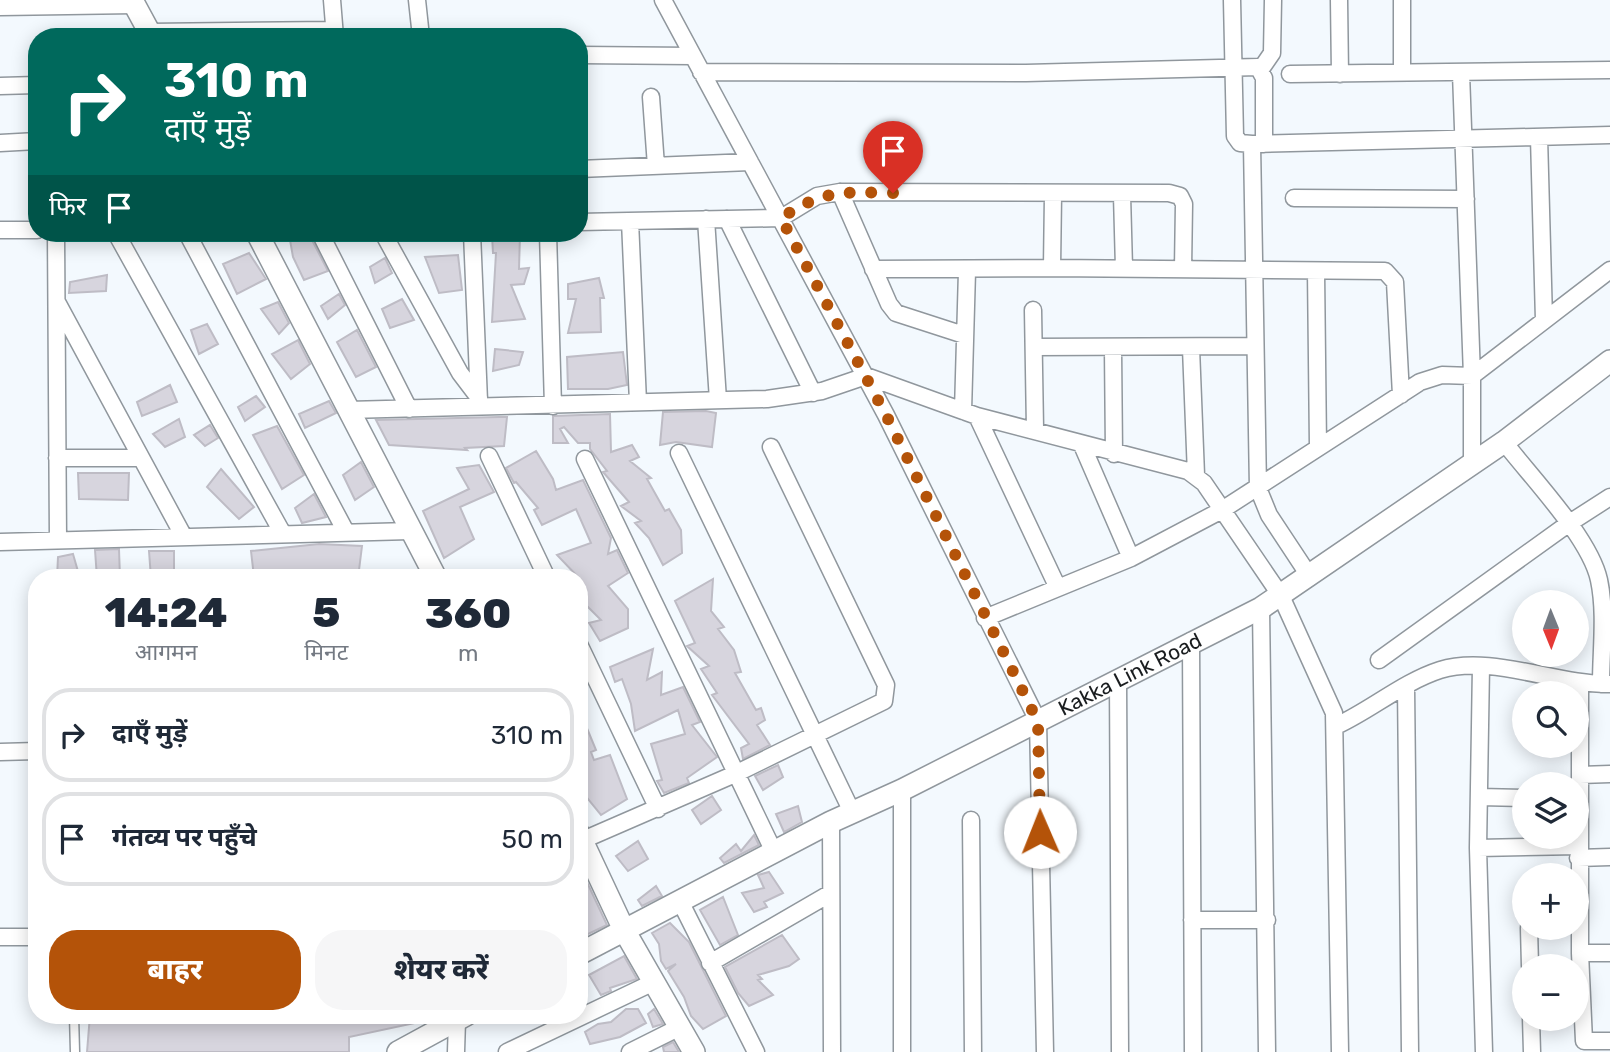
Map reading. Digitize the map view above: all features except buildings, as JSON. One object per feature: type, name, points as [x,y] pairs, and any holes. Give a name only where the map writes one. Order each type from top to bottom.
[{"type":"street","points":[[332,0],[335,28]]},
{"type":"street","points":[[417,0],[420,28]]},
{"type":"street","points":[[663,0],[866,376],[1038,722],[1045,1052]]},
{"type":"street","points":[[1232,0],[1235,136],[1240,143],[1610,135]]},
{"type":"street","points":[[1273,0],[1272,53],[1261,69],[1253,269],[1258,488],[1269,515],[1310,577]]},
{"type":"street","points":[[1339,0],[1340,74]]},
{"type":"street","points":[[1402,0],[1402,73]]},
{"type":"street","points":[[0,7],[133,2],[148,28]]},
{"type":"street","points":[[588,55],[692,56]]},
{"type":"street","points":[[701,72],[1026,74],[1261,69]]},
{"type":"street","points":[[1290,74],[1610,70]]},
{"type":"street","points":[[1461,73],[1472,376],[1472,463]]},
{"type":"street","points":[[0,86],[28,85]]},
{"type":"street","points":[[651,97],[656,166]]},
{"type":"street","points":[[1539,137],[1544,320]]},
{"type":"street","points":[[0,143],[28,141]]},
{"type":"street","points":[[588,169],[750,162]]},
{"type":"street","points":[[588,222],[781,218],[817,196],[840,192],[1053,195],[1169,193],[1182,200],[1183,269]]},
{"type":"street","points":[[840,192],[873,269],[896,313],[964,335]]},
{"type":"street","points":[[1052,268],[1053,195]]},
{"type":"street","points":[[1122,195],[1124,268]]},
{"type":"street","points":[[1294,198],[1466,199]]},
{"type":"street","points":[[706,219],[718,400]]},
{"type":"street","points":[[727,219],[813,393]]},
{"type":"street","points":[[630,221],[638,402]]},
{"type":"street","points":[[0,230],[28,230]]},
{"type":"street","points":[[56,242],[58,540]]},
{"type":"street","points":[[121,242],[283,534]]},
{"type":"street","points":[[192,242],[346,532]]},
{"type":"street","points":[[262,242],[431,569]]},
{"type":"street","points":[[325,242],[409,409]]},
{"type":"street","points":[[388,242],[479,403]]},
{"type":"street","points":[[472,242],[479,403]]},
{"type":"street","points":[[548,242],[553,406]]},
{"type":"street","points":[[873,269],[1385,271],[1393,277],[1401,395]]},
{"type":"street","points":[[985,618],[1057,586],[1131,558],[1222,510],[1401,395],[1436,376],[1472,376],[1610,270]]},
{"type":"street","points":[[967,271],[964,335],[970,413],[1057,586]]},
{"type":"street","points":[[1316,271],[1318,447]]},
{"type":"street","points":[[55,299],[184,537]]},
{"type":"street","points":[[1033,310],[1035,429]]},
{"type":"street","points":[[1034,347],[1114,349],[1255,346]]},
{"type":"street","points":[[1191,348],[1196,475],[1281,596],[1334,713],[1334,809],[1340,923],[1340,1052]]},
{"type":"street","points":[[1114,349],[1114,454]]},
{"type":"street","name":"Kakka Link Road","points":[[588,949],[831,822],[902,790],[1191,641],[1261,608],[1504,442],[1610,361]]},
{"type":"street","points":[[348,410],[409,409],[479,403],[553,406],[780,398],[813,393],[866,376],[970,413],[1196,475]]},
{"type":"street","points":[[1504,442],[1588,552],[1600,582],[1605,684]]},
{"type":"street","points":[[1082,445],[1131,558]]},
{"type":"street","points":[[588,834],[658,809],[884,701],[887,689],[771,447]]},
{"type":"street","points":[[679,453],[852,812]]},
{"type":"street","points":[[489,456],[543,569]]},
{"type":"street","points":[[57,458],[139,458]]},
{"type":"street","points":[[585,459],[774,852]]},
{"type":"street","points":[[1379,660],[1568,524],[1610,497]]},
{"type":"street","points":[[0,542],[410,531]]},
{"type":"street","points":[[1261,608],[1268,1052]]},
{"type":"street","points":[[1191,641],[1193,1052]]},
{"type":"street","points":[[588,663],[658,809]]},
{"type":"street","points":[[1336,726],[1439,670],[1481,666],[1564,681]]},
{"type":"street","points":[[1481,666],[1478,848],[1484,1052]]},
{"type":"street","points":[[1118,680],[1119,1052]]},
{"type":"street","points":[[1406,686],[1410,1052]]},
{"type":"street","points":[[0,752],[28,751]]},
{"type":"street","points":[[1589,775],[1610,774]]},
{"type":"street","points":[[902,790],[902,1052]]},
{"type":"street","points":[[1479,797],[1512,798]]},
{"type":"street","points":[[971,820],[973,1052]]},
{"type":"street","points":[[831,822],[832,1052]]},
{"type":"street","points":[[1478,848],[1579,852],[1610,857]]},
{"type":"street","points":[[1579,849],[1584,1047],[1610,1041]]},
{"type":"street","points":[[588,852],[624,930],[694,1052]]},
{"type":"street","points":[[710,963],[831,893]]},
{"type":"street","points":[[680,901],[756,1052]]},
{"type":"street","points":[[1192,920],[1267,920]]},
{"type":"street","points":[[0,937],[28,937]]},
{"type":"street","points":[[1580,953],[1610,953]]},
{"type":"street","points":[[588,1013],[654,982]]},
{"type":"street","points":[[397,1052],[451,1024]]},
{"type":"street","points":[[456,1052],[461,1024]]},
{"type":"street","points":[[507,1052],[566,1024]]},
{"type":"street","points":[[633,1051],[680,1027]]},
{"type":"street","points":[[1531,1031],[1532,1052]]},
{"type":"lane","points":[[74,1024],[75,1052]]},
{"type":"route","points":[[893,193],[828,193],[800,205],[781,218],[886,415],[1038,722],[1040,832]]}]
